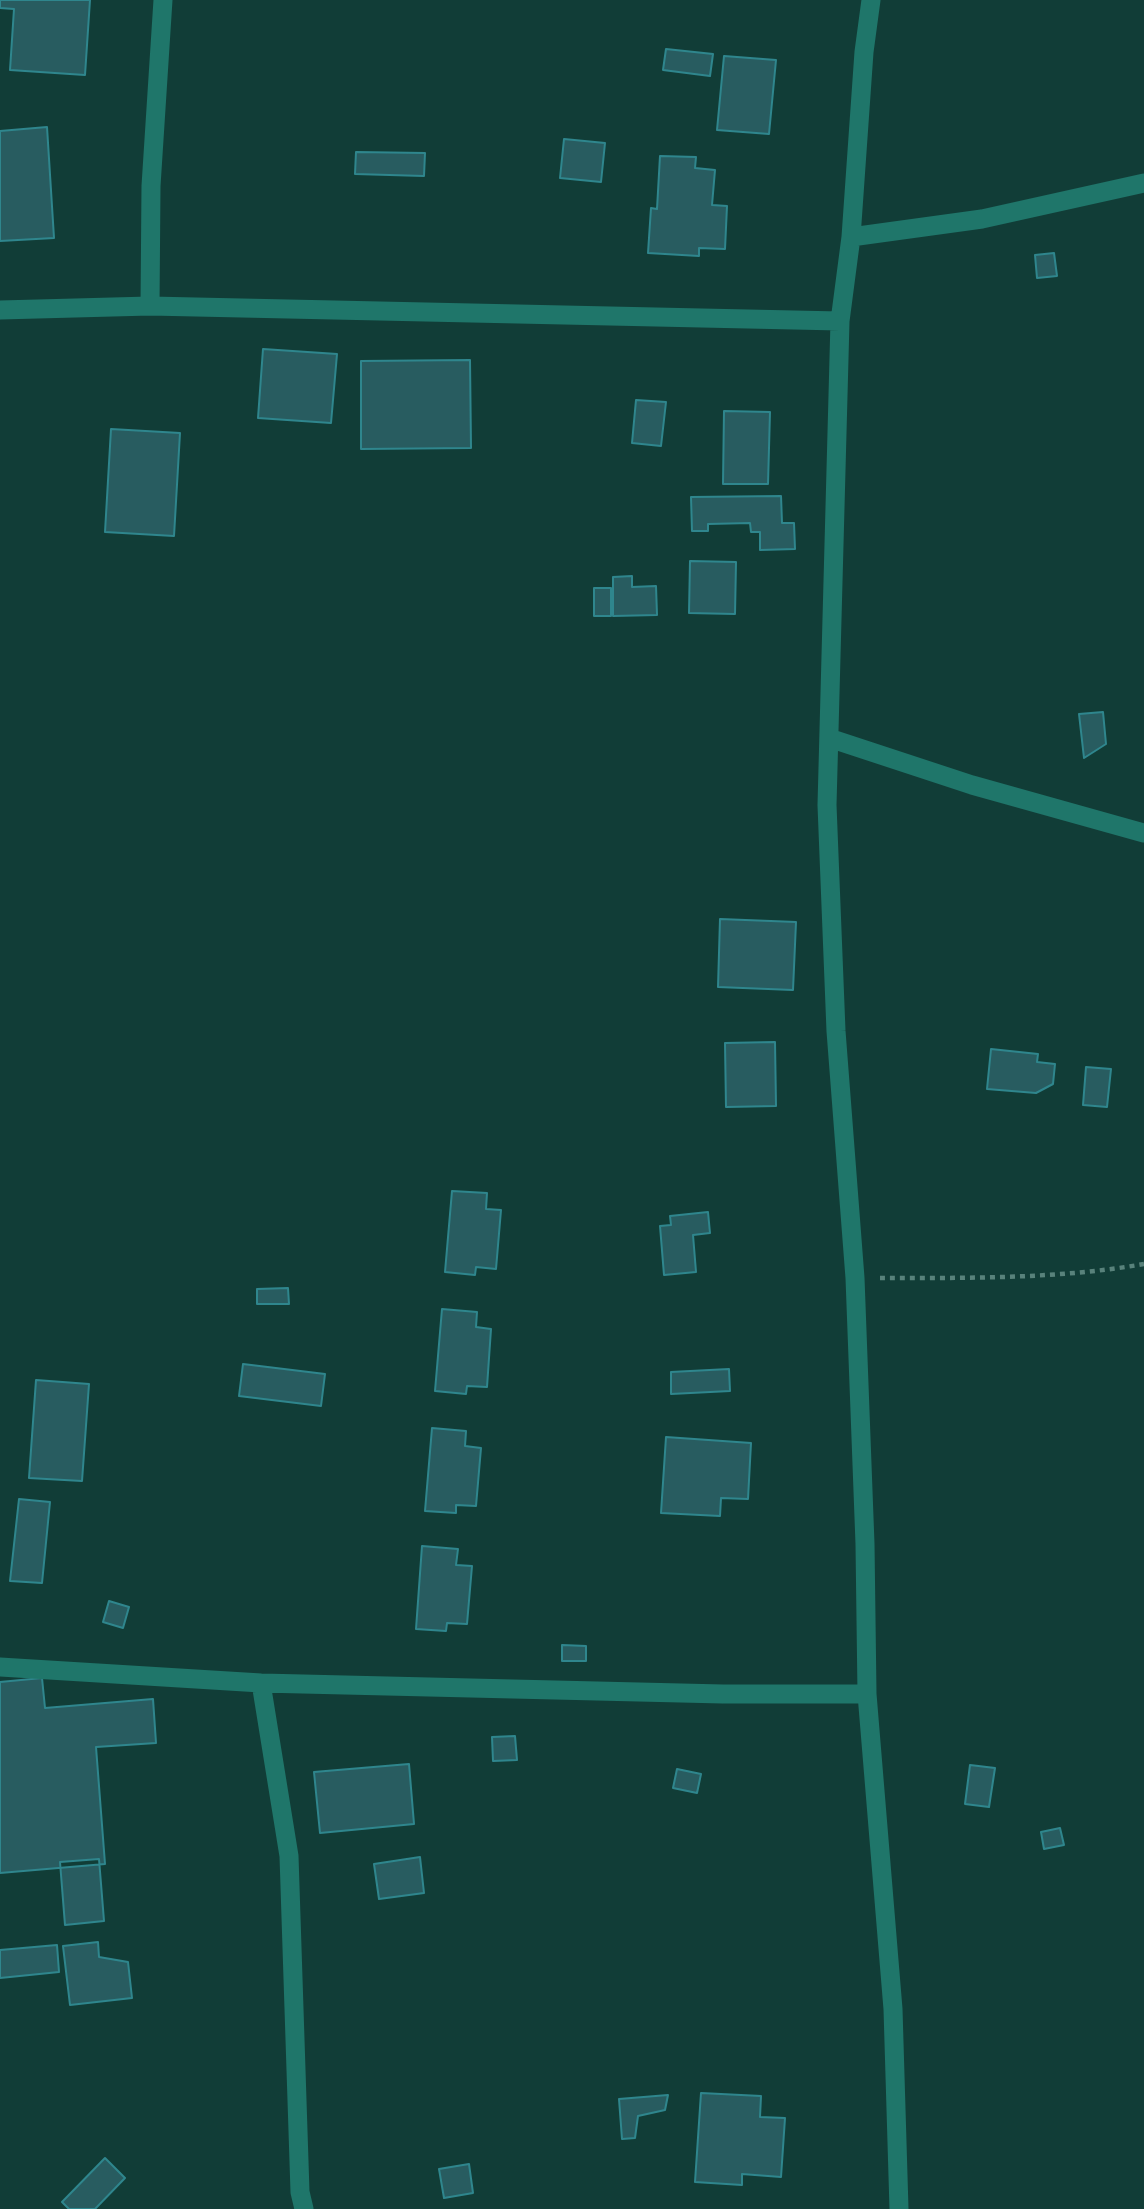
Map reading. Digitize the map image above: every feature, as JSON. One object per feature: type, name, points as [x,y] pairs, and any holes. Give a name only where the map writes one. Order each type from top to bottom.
[{"type":"street","points":[[150,306],[151,186],[163,0]]},
{"type":"street","points":[[871,0],[864,52],[851,237],[841,321],[827,805],[836,1031],[855,1278],[865,1544],[867,1694],[893,2009],[899,2209]]},
{"type":"street","points":[[851,237],[982,219],[1144,183]]},
{"type":"street","points":[[0,310],[150,306],[841,321]]},
{"type":"street","points":[[829,738],[972,785],[1144,833]]},
{"type":"street","points":[[0,1667],[261,1683],[723,1694],[867,1694]]},
{"type":"street","points":[[261,1683],[289,1856],[300,2192],[304,2209]]},
{"type":"path","points":[[855,1278],[967,1278],[1118,1269],[1144,1264]]},
{"type":"building","points":[[0,0],[90,0],[85,75],[10,70],[14,9],[0,8]]},
{"type":"building","points":[[666,49],[713,54],[710,76],[663,70]]},
{"type":"building","points":[[724,56],[776,60],[769,134],[717,130]]},
{"type":"building","points":[[47,127],[54,238],[0,241],[0,131]]},
{"type":"building","points":[[564,139],[605,143],[601,182],[560,178]]},
{"type":"building","points":[[356,152],[425,153],[424,176],[355,174]]},
{"type":"building","points":[[660,156],[696,157],[695,168],[715,170],[712,205],[727,206],[725,249],[699,248],[699,256],[648,253],[651,208],[657,209]]},
{"type":"building","points":[[1054,253],[1057,276],[1037,278],[1035,255]]},
{"type":"building","points":[[263,349],[337,354],[331,423],[258,418]]},
{"type":"building","points":[[470,360],[471,448],[361,449],[361,361]]},
{"type":"building","points":[[636,400],[666,402],[661,446],[632,443]]},
{"type":"building","points":[[724,411],[770,412],[768,484],[723,484]]},
{"type":"building","points":[[111,429],[180,433],[174,536],[105,532]]},
{"type":"building","points":[[781,496],[782,523],[794,523],[795,549],[760,550],[760,532],[751,532],[750,523],[708,524],[708,531],[692,531],[691,497]]},
{"type":"building","points":[[690,561],[736,562],[735,614],[689,613]]},
{"type":"building","points":[[632,576],[632,587],[656,586],[657,615],[613,616],[613,577]]},
{"type":"building","points":[[594,588],[611,588],[611,616],[594,616]]},
{"type":"building","points":[[1103,712],[1106,744],[1084,758],[1079,714]]},
{"type":"building","points":[[720,919],[796,922],[793,990],[718,987]]},
{"type":"building","points":[[775,1042],[776,1106],[726,1107],[725,1043]]},
{"type":"building","points":[[991,1049],[1038,1054],[1037,1062],[1055,1064],[1053,1084],[1036,1093],[987,1089]]},
{"type":"building","points":[[1086,1067],[1111,1069],[1107,1107],[1083,1105]]},
{"type":"building","points":[[452,1191],[487,1193],[486,1209],[501,1210],[496,1269],[476,1267],[475,1275],[445,1272]]},
{"type":"building","points":[[708,1212],[710,1233],[693,1235],[696,1272],[664,1275],[660,1226],[671,1225],[670,1216]]},
{"type":"building","points":[[288,1288],[289,1304],[257,1304],[257,1289]]},
{"type":"building","points":[[442,1309],[477,1312],[476,1327],[491,1329],[487,1387],[467,1386],[466,1394],[435,1391]]},
{"type":"building","points":[[243,1364],[325,1374],[321,1406],[239,1396]]},
{"type":"building","points":[[729,1369],[730,1391],[671,1394],[671,1372]]},
{"type":"building","points":[[36,1380],[89,1384],[82,1481],[29,1478]]},
{"type":"building","points":[[432,1428],[466,1431],[465,1446],[481,1448],[476,1506],[456,1505],[456,1513],[425,1511]]},
{"type":"building","points":[[666,1437],[751,1443],[748,1499],[721,1498],[720,1516],[661,1513]]},
{"type":"building","points":[[19,1499],[50,1502],[42,1583],[10,1581]]},
{"type":"building","points":[[422,1546],[458,1549],[456,1565],[472,1566],[467,1624],[447,1623],[446,1631],[416,1629]]},
{"type":"building","points":[[109,1601],[129,1607],[123,1628],[103,1622]]},
{"type":"building","points":[[562,1645],[586,1646],[586,1661],[562,1661]]},
{"type":"building","points":[[42,1678],[45,1708],[153,1699],[156,1743],[96,1747],[105,1864],[0,1873],[0,1682]]},
{"type":"building","points":[[515,1736],[517,1760],[493,1761],[492,1737]]},
{"type":"building","points":[[409,1764],[414,1824],[320,1833],[314,1772]]},
{"type":"building","points":[[970,1765],[995,1768],[989,1807],[965,1804]]},
{"type":"building","points":[[677,1769],[701,1774],[697,1793],[673,1788]]},
{"type":"building","points":[[1060,1828],[1064,1845],[1044,1849],[1041,1832]]},
{"type":"building","points":[[420,1857],[424,1893],[379,1899],[374,1864]]},
{"type":"building","points":[[99,1859],[104,1921],[65,1925],[60,1862]]},
{"type":"building","points":[[98,1942],[99,1957],[128,1962],[132,1998],[70,2005],[63,1946]]},
{"type":"building","points":[[57,1945],[59,1972],[0,1978],[0,1950]]},
{"type":"building","points":[[701,2093],[761,2096],[760,2117],[785,2118],[781,2177],[742,2174],[742,2185],[695,2182]]},
{"type":"building","points":[[668,2095],[665,2110],[638,2116],[635,2138],[622,2139],[619,2099]]},
{"type":"building","points":[[105,2158],[125,2178],[95,2209],[69,2209],[62,2202]]},
{"type":"building","points":[[469,2164],[473,2193],[444,2198],[439,2169]]}]
